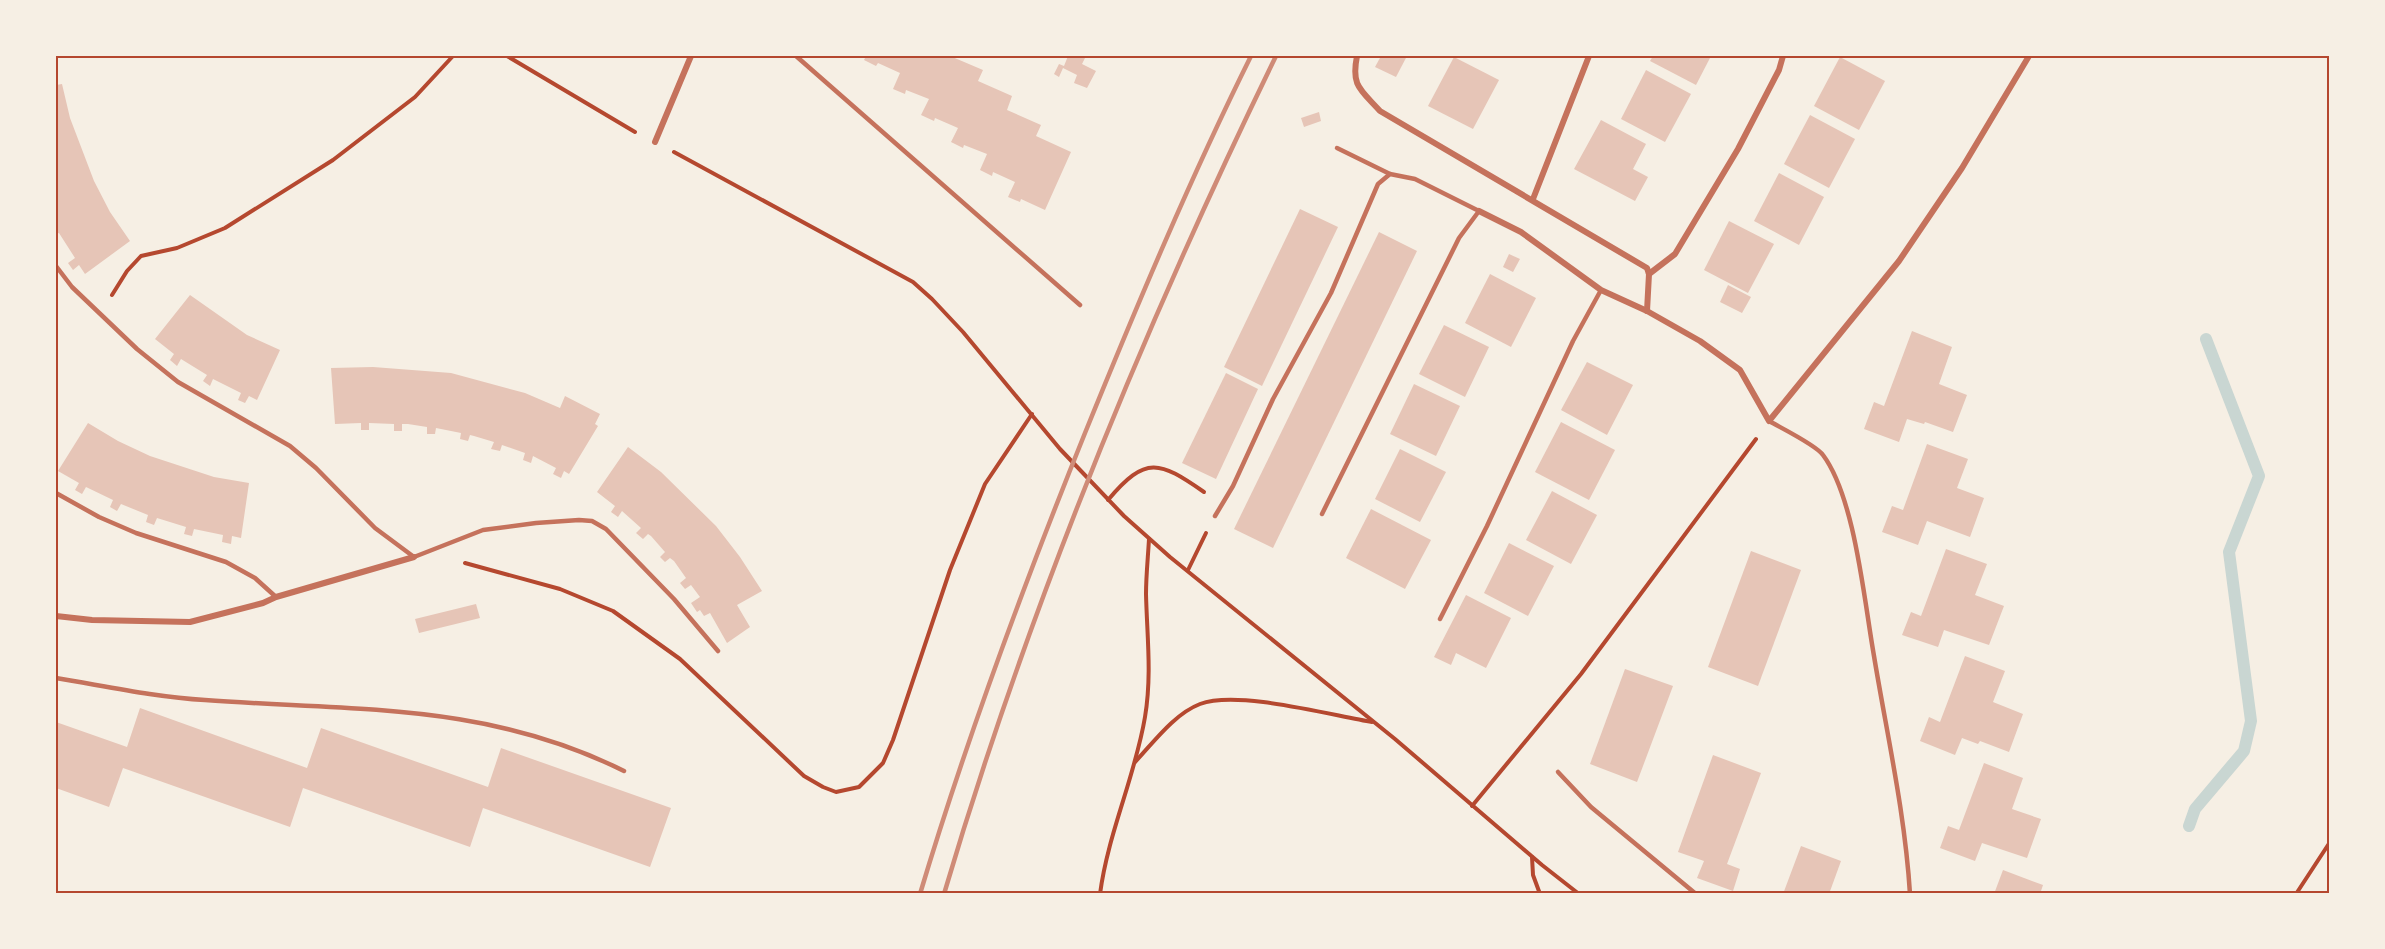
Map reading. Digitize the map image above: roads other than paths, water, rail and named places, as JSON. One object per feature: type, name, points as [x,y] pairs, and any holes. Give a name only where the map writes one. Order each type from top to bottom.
[{"type":"street","points":[[654,142],[691,56]]},
{"type":"street","points":[[1357,56],[1354,71],[1357,85],[1380,111],[1647,268],[1649,274],[1647,311]]},
{"type":"street","points":[[1533,199],[1589,56]]},
{"type":"street","points":[[1649,274],[1675,254],[1738,149],[1779,70],[1783,56]]},
{"type":"street","points":[[1479,211],[1521,232],[1601,290],[1647,311],[1700,341],[1740,370],[1769,421],[1899,261],[1962,168],[2029,56]]},
{"type":"street","points":[[56,616],[92,620],[190,622],[263,603],[276,597],[414,557]]},
{"type":"lane","points":[[796,56],[1080,305]]},
{"type":"lane","points":[[1322,514],[1458,238],[1479,211],[1415,179],[1390,174],[1337,148]]},
{"type":"lane","points":[[1215,516],[1233,486],[1273,399],[1331,293],[1378,184],[1390,174]]},
{"type":"lane","points":[[56,266],[72,287],[137,349],[178,382],[290,446],[330,482],[375,528],[414,557],[483,530],[536,523],[592,521],[606,529],[659,584],[718,651]]},
{"type":"lane","points":[[1440,619],[1487,526],[1573,341],[1601,290]]},
{"type":"lane","points":[[1769,421],[1821,452],[1839,482],[1851,530],[1893,757],[1908,859],[1910,894]]},
{"type":"lane","points":[[56,493],[99,517],[136,533],[226,562],[255,578],[276,597]]},
{"type":"lane","points":[[56,678],[205,700],[333,706],[449,716],[485,722],[556,742],[588,753],[624,771]]},
{"type":"lane","points":[[1558,772],[1591,807],[1696,894]]},
{"type":"waterway","points":[[2189,826],[2195,809],[2244,751],[2251,721],[2229,552],[2259,476],[2206,339]]},
{"type":"railway","points":[[920,894],[977,719],[1062,490],[1124,337],[1251,56]]},
{"type":"railway","points":[[944,894],[1013,679],[1093,468],[1181,260],[1276,56]]}]
